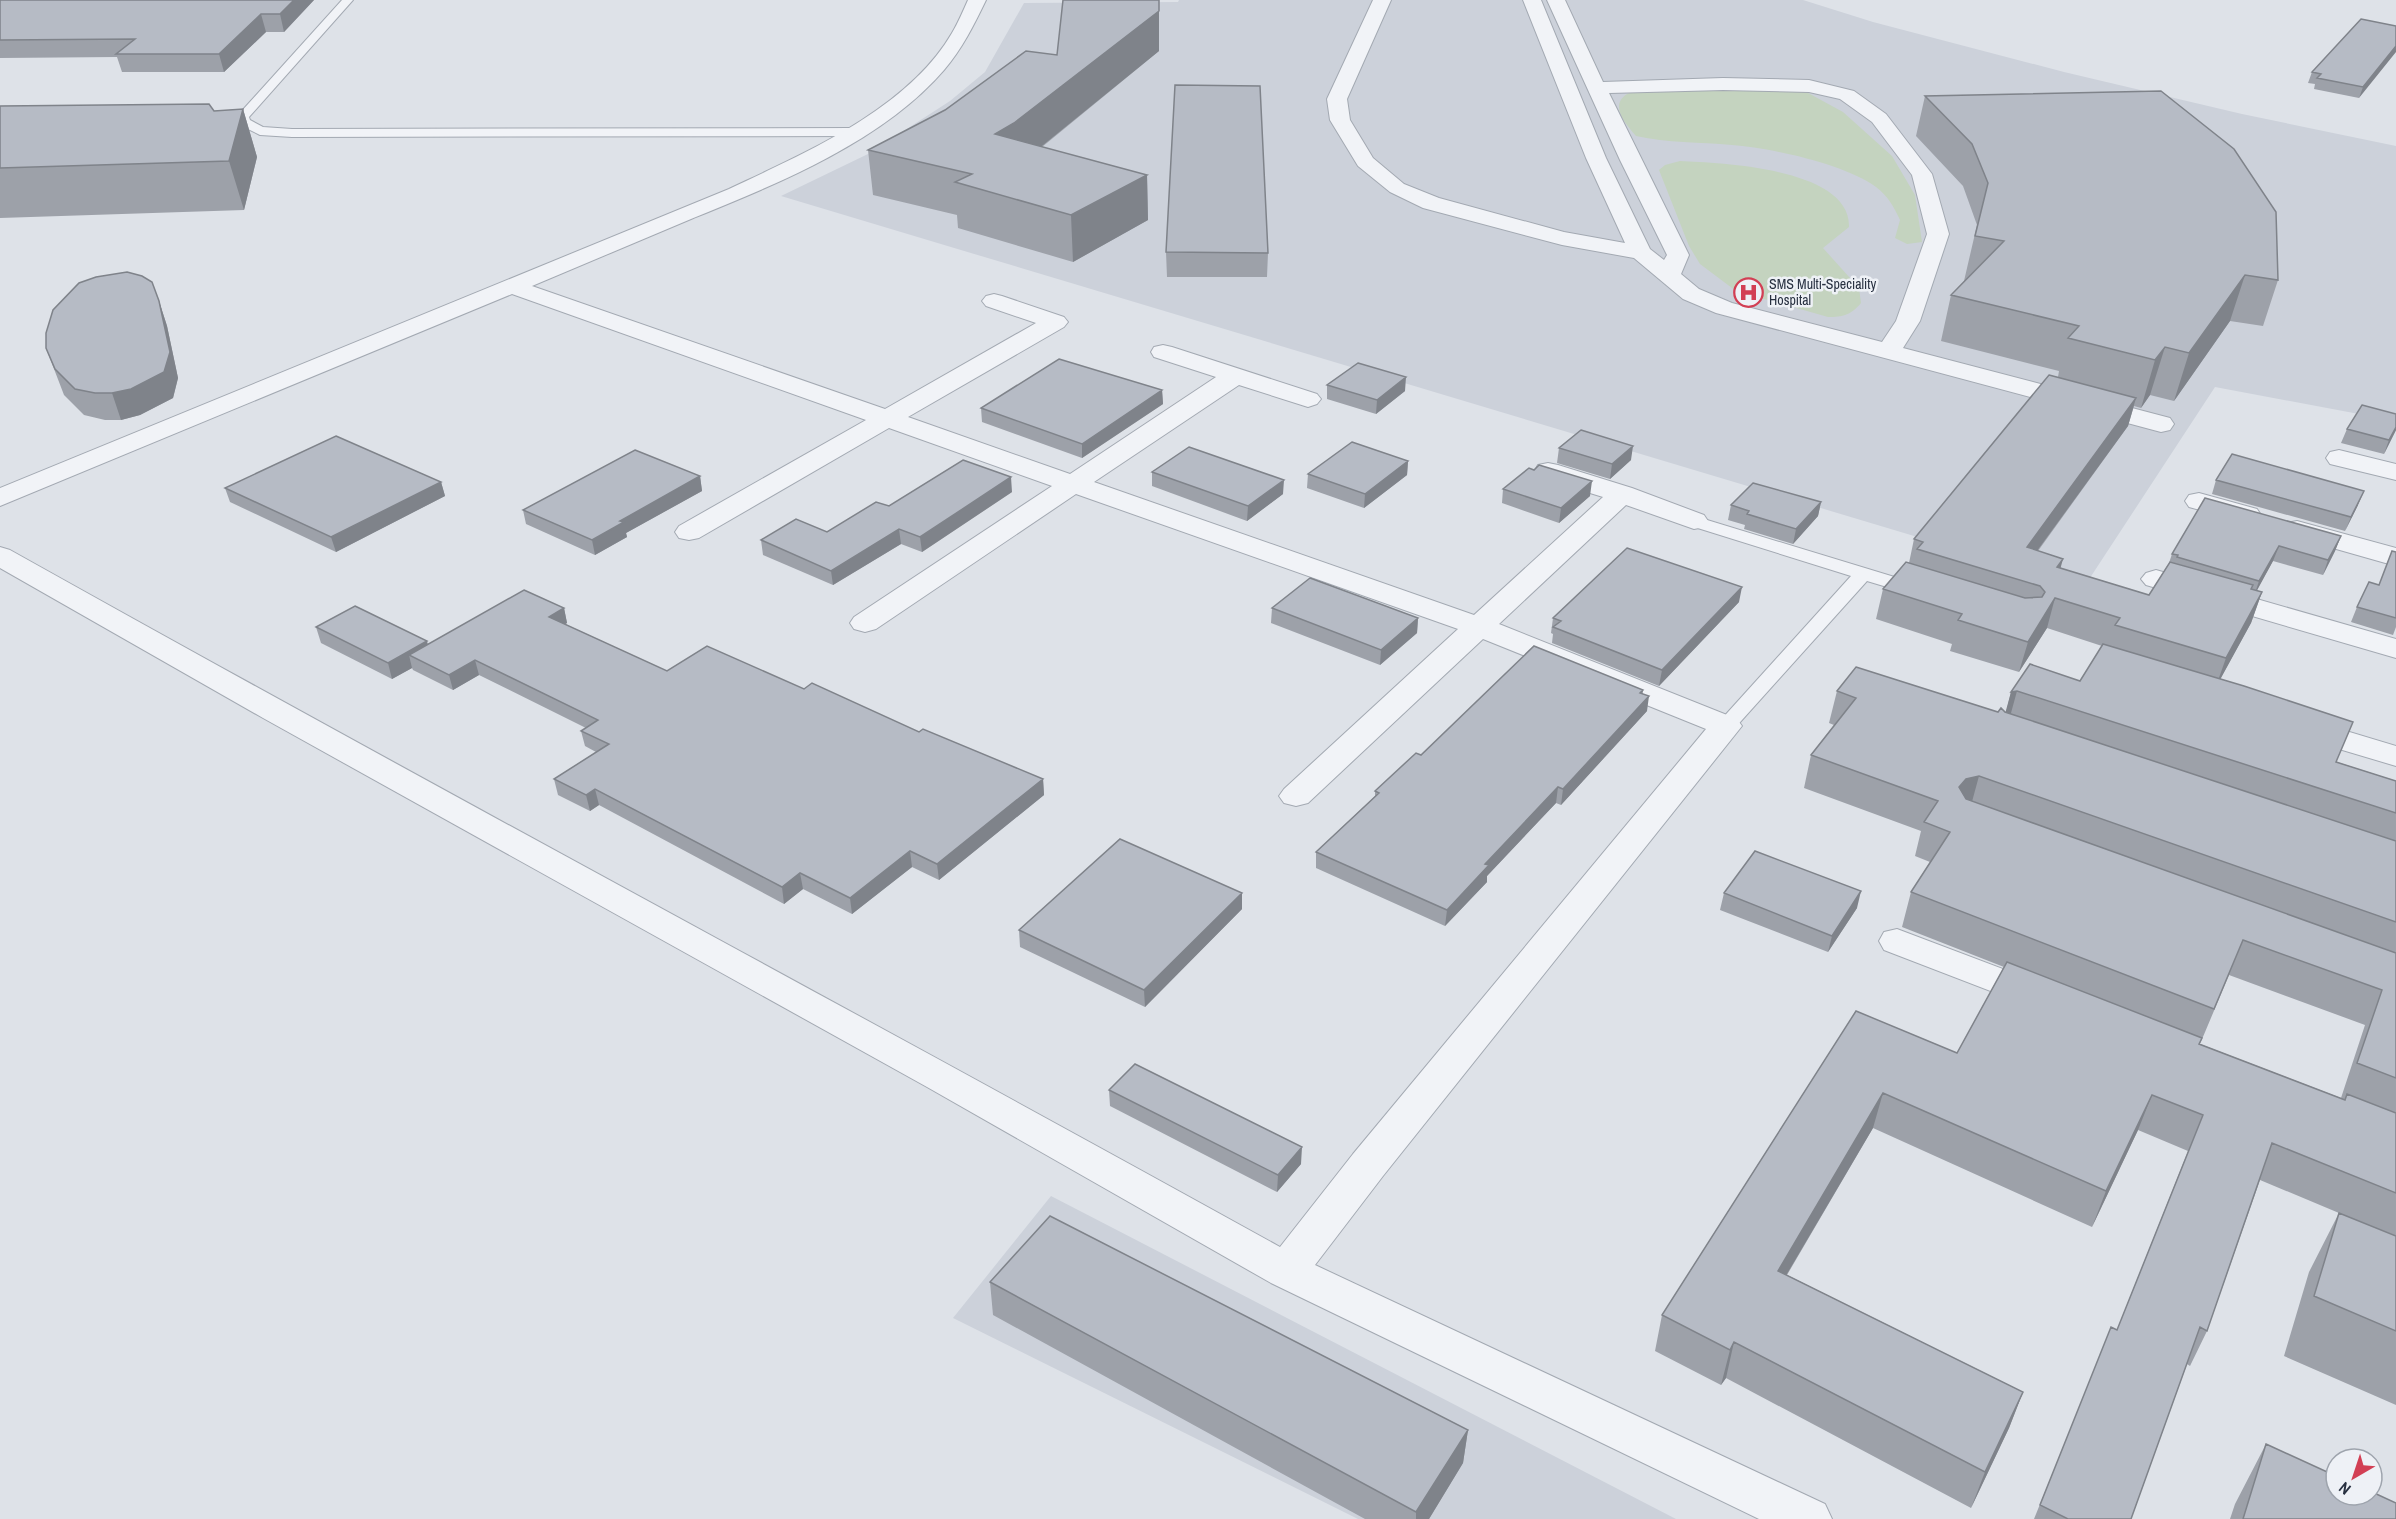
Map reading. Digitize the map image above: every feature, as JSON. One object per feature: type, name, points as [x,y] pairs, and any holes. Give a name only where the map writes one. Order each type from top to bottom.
[{"type":"street","points":[[0,498],[736,193],[812,158],[855,132],[901,99],[937,67],[970,18],[977,0]]},
{"type":"street","points":[[1382,0],[1337,99],[1340,120],[1365,162],[1397,188],[1431,203],[1562,238],[1641,253]]},
{"type":"street","points":[[1532,0],[1596,156],[1641,253],[1691,294],[1724,308],[2161,424]]},
{"type":"street","points":[[1556,0],[1628,156],[1678,255],[1669,275]]},
{"type":"street","points":[[1598,88],[1723,84],[1809,86],[1847,95],[1879,118],[1922,174],[1938,234],[1908,321],[1888,352]]},
{"type":"street","points":[[1596,156],[1628,156]]},
{"type":"street","points":[[510,286],[1480,627],[1726,726],[1368,1165],[1286,1271]]},
{"type":"street","points":[[688,532],[1056,322],[994,300]]},
{"type":"street","points":[[1163,352],[1308,399]]},
{"type":"street","points":[[865,623],[1235,376]]},
{"type":"street","points":[[2339,458],[2396,472]]},
{"type":"street","points":[[1541,469],[1622,494],[1694,521]]},
{"type":"street","points":[[1296,796],[1622,494]]},
{"type":"street","points":[[2199,501],[2396,557]]},
{"type":"street","points":[[0,556],[274,711],[941,1077],[1286,1271],[1808,1519]]},
{"type":"street","points":[[2156,579],[2396,650]]},
{"type":"street","points":[[2272,718],[2396,756]]},
{"type":"street","points":[[1897,941],[2074,1011]]},
{"type":"lane","points":[[348,0],[243,117],[244,122],[260,131],[292,134],[855,132]]},
{"type":"lane","points":[[1694,521],[1938,596]]},
{"type":"lane","points":[[1726,726],[1863,574]]},
{"type":"shaded area","name":"SMS Multi-Speciality Hospital","points":[[1179,0],[1803,0],[1873,22],[2064,72],[2242,114],[2396,146],[2396,421],[2215,387],[2084,587],[781,196],[868,154],[950,101],[985,72],[1024,3],[1178,2]]},
{"type":"shaded area","points":[[1051,1196],[1676,1519],[1358,1519],[953,1318]]},
{"type":"green space","points":[[1799,88],[1843,112],[1892,156],[1915,195],[1922,242],[1907,244],[1895,238],[1900,220],[1890,202],[1876,187],[1846,171],[1807,158],[1767,150],[1636,136],[1622,117],[1619,105],[1621,99],[1636,90]]},
{"type":"green space","points":[[1680,161],[1752,167],[1781,173],[1807,181],[1829,192],[1844,207],[1849,227],[1823,248],[1859,288],[1861,303],[1846,314],[1828,317],[1736,291],[1700,264],[1689,246],[1659,170],[1665,165]]},
{"type":"building","points":[[0,0],[294,0],[280,14],[261,14],[219,54],[116,54],[135,39],[0,40]]},
{"type":"building","points":[[1063,0],[1159,0],[1159,11],[1014,123],[995,134],[1147,175],[1071,215],[955,182],[972,174],[868,150],[945,110],[1026,51],[1057,55]]},
{"type":"building","points":[[2361,19],[2396,26],[2396,46],[2363,87],[2317,78],[2321,74],[2312,72]]},
{"type":"building","points":[[1175,85],[1260,86],[1268,253],[1166,252]]},
{"type":"building","points":[[2161,91],[2234,149],[2276,212],[2278,280],[2245,275],[2189,353],[2165,347],[2155,360],[2068,338],[2079,326],[1951,295],[2004,241],[1975,236],[1988,183],[1972,144],[1925,96]]},
{"type":"building","points":[[209,104],[214,111],[243,109],[229,161],[0,168],[0,106]]},
{"type":"building","points":[[127,272],[142,276],[152,282],[159,301],[170,352],[164,372],[131,389],[112,393],[95,393],[75,389],[55,369],[46,348],[46,333],[53,310],[79,283],[96,277]]},
{"type":"building","points":[[1059,359],[1162,390],[1082,444],[981,408]]},
{"type":"building","points":[[1358,363],[1406,377],[1377,400],[1327,385]]},
{"type":"building","points":[[2049,375],[2136,398],[2027,547],[2063,559],[2057,567],[2149,595],[2170,562],[2253,585],[2251,589],[2262,592],[2226,658],[2115,625],[2120,618],[2055,598],[2028,642],[1958,620],[1962,614],[1883,589],[1906,562],[2025,598],[2042,597],[2045,592],[2040,586],[1917,549],[1923,542],[1914,539]]},
{"type":"building","points":[[2362,405],[2396,414],[2396,427],[2389,440],[2347,429]]},
{"type":"building","points":[[1581,430],[1633,446],[1612,464],[1559,448]]},
{"type":"building","points":[[336,436],[441,482],[331,537],[225,488]]},
{"type":"building","points":[[1352,442],[1408,461],[1365,494],[1308,474]]},
{"type":"building","points":[[1189,447],[1284,480],[1248,506],[1152,472]]},
{"type":"building","points":[[635,450],[700,476],[620,521],[624,522],[592,540],[523,510]]},
{"type":"building","points":[[2232,454],[2364,491],[2351,517],[2216,480]]},
{"type":"building","points":[[963,460],[1011,477],[920,537],[899,529],[831,571],[761,540],[796,519],[827,532],[876,502],[889,506]]},
{"type":"building","points":[[1539,465],[1592,481],[1561,508],[1503,489],[1529,468],[1534,470]]},
{"type":"building","points":[[1753,483],[1821,502],[1796,529],[1747,514],[1749,511],[1731,505]]},
{"type":"building","points":[[2205,498],[2341,536],[2328,560],[2279,546],[2259,581],[2172,554]]},
{"type":"building","points":[[1627,548],[1742,587],[1662,670],[1553,627],[1561,621],[1553,618]]},
{"type":"building","points":[[2392,551],[2396,552],[2396,618],[2357,607],[2369,582],[2379,585]]},
{"type":"building","points":[[1310,578],[1418,618],[1381,650],[1272,608]]},
{"type":"building","points":[[524,590],[564,608],[549,617],[667,671],[707,646],[804,689],[812,683],[919,732],[923,729],[1043,779],[937,864],[910,851],[850,898],[800,873],[782,887],[595,789],[586,795],[554,779],[609,744],[581,731],[598,720],[475,660],[449,675],[409,655]]},
{"type":"building","points":[[355,606],[427,641],[388,663],[316,627]]},
{"type":"building","points":[[2103,644],[2244,686],[2353,722],[2336,762],[2396,781],[2396,813],[2017,691],[2011,692],[2030,664],[2080,681]]},
{"type":"building","points":[[1534,646],[1643,690],[1640,693],[1649,696],[1563,789],[1558,787],[1485,864],[1489,865],[1447,910],[1316,852],[1379,793],[1375,791],[1416,753],[1421,755]]},
{"type":"building","points":[[1856,667],[1998,712],[2001,708],[2005,712],[2396,841],[2396,922],[1979,776],[1966,779],[1959,787],[1966,799],[2396,953],[2396,1078],[2357,1063],[2382,990],[2243,940],[2214,1009],[1911,892],[1950,832],[1924,822],[1938,801],[1811,755],[1856,698],[1837,691]]},
{"type":"building","points":[[1120,839],[1242,893],[1144,990],[1019,930]]},
{"type":"building","points":[[1755,851],[1861,891],[1832,936],[1724,893]]},
{"type":"building","points":[[2007,962],[2202,1038],[2199,1044],[2345,1100],[2347,1094],[2396,1113],[2396,1193],[2272,1143],[2207,1331],[2200,1327],[2131,1519],[2068,1519],[2040,1505],[2111,1327],[2117,1330],[2203,1115],[2152,1095],[2106,1191],[1883,1093],[1778,1271],[2023,1392],[1985,1472],[1734,1342],[1730,1350],[1662,1315],[1856,1011],[1957,1053]]},
{"type":"building","points":[[1135,1064],[1302,1147],[1278,1175],[1109,1090]]},
{"type":"building","points":[[2339,1213],[2396,1236],[2396,1331],[2314,1296]]},
{"type":"building","points":[[1050,1216],[1468,1430],[1416,1512],[990,1282]]},
{"type":"building","points":[[2266,1444],[2324,1471],[2324,1507],[2384,1507],[2384,1498],[2396,1503],[2396,1519],[2243,1519]]},
{"type":"place","name":"SMS Multi-Speciality Hospital","points":[[1748,292]]}]
